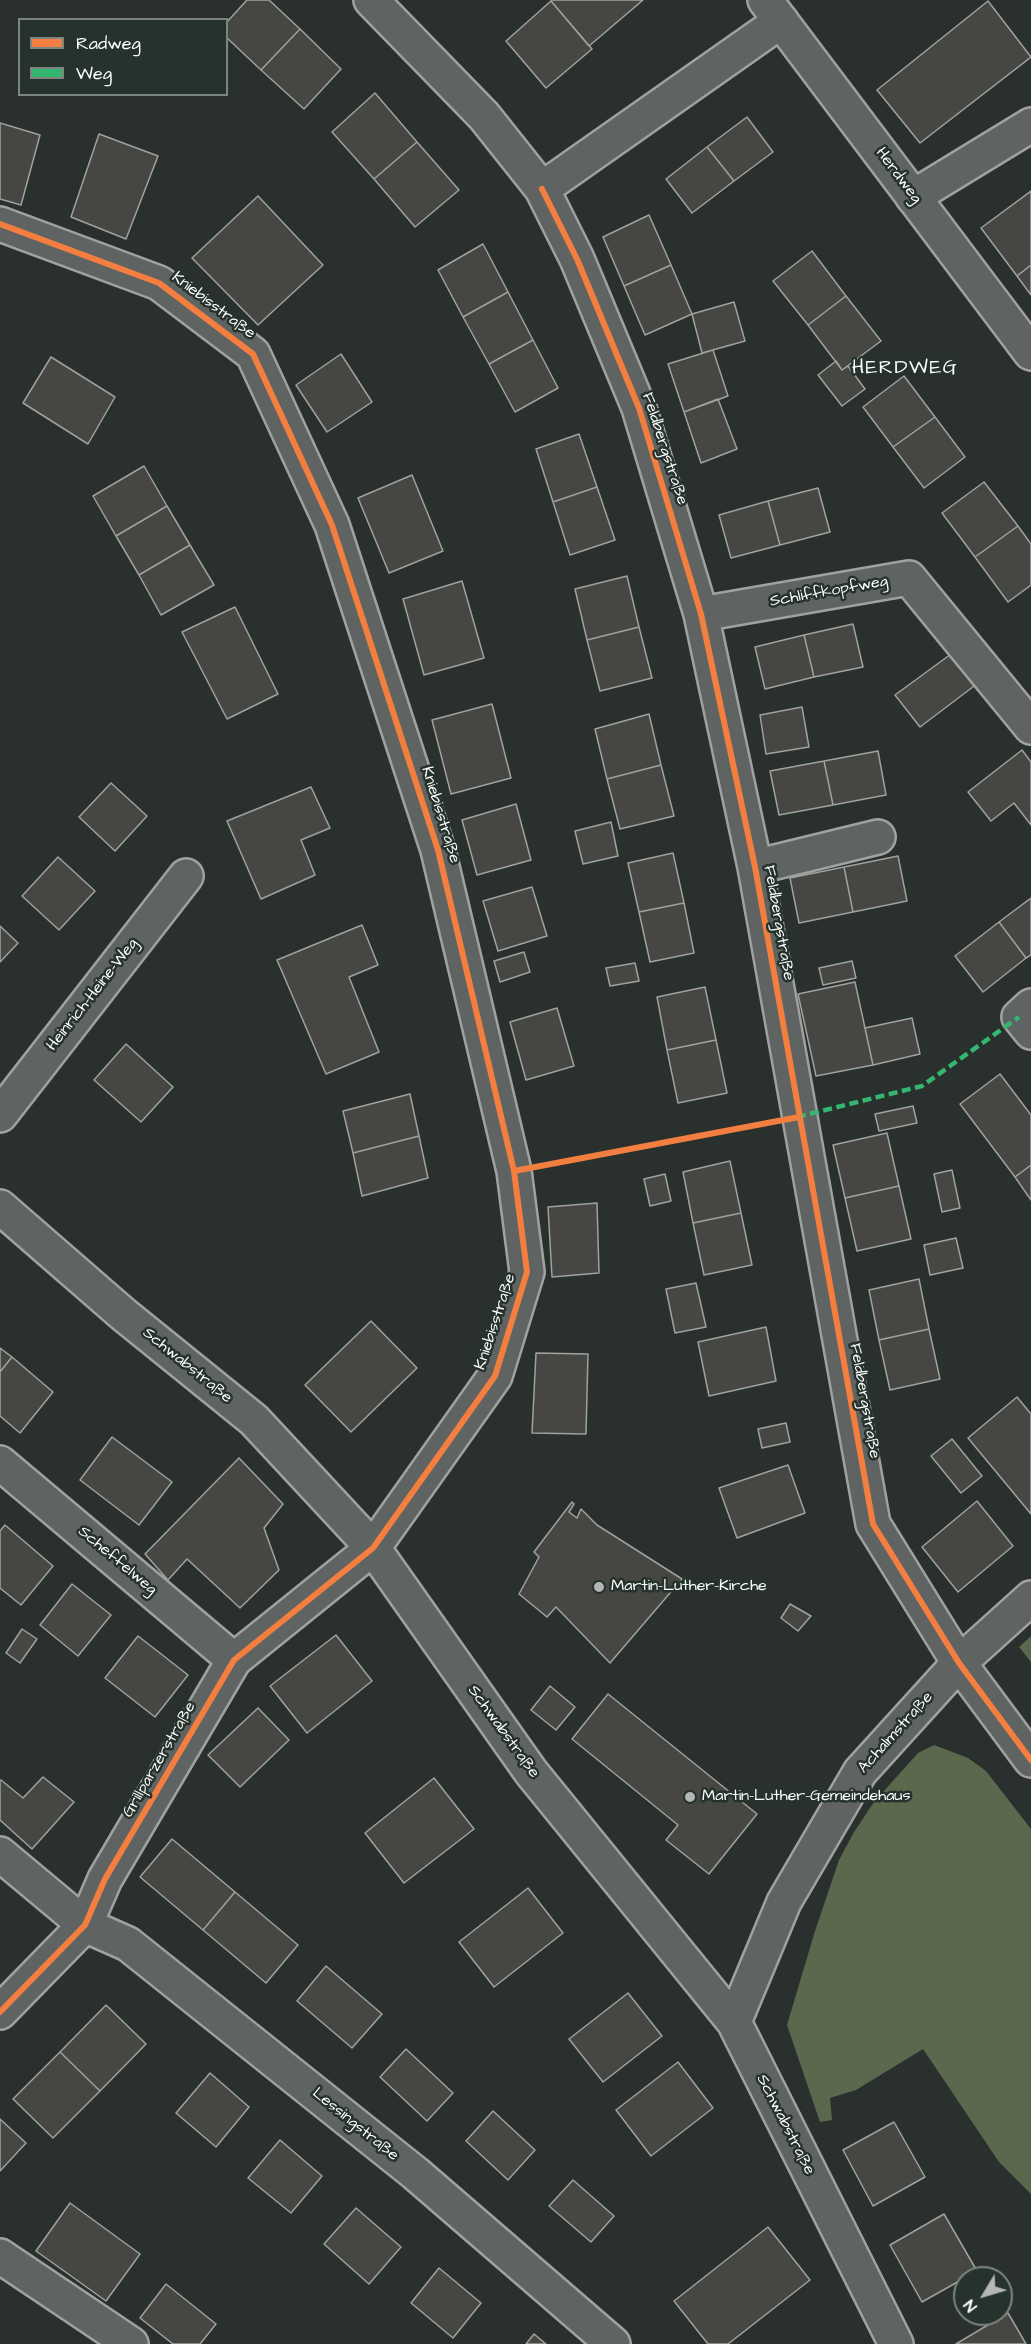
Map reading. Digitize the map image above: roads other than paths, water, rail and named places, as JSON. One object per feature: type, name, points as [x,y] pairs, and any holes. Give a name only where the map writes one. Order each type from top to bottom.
[{"type":"street","name":"Feldbergstraße","points":[[371,0],[484,116],[542,189],[577,259],[639,408],[701,614],[755,867],[873,1524],[959,1663],[1031,1760]]},
{"type":"street","points":[[542,189],[773,11]]},
{"type":"street","name":"Herdweg","points":[[773,11],[1031,353]]},
{"type":"street","points":[[913,197],[1031,125]]},
{"type":"street","name":"Kniebisstraße","points":[[0,224],[159,283],[253,354],[332,525],[438,850],[514,1171],[527,1272],[495,1376],[373,1548]]},
{"type":"street","name":"Schliffkopfweg","points":[[701,614],[909,578],[1031,727]]},
{"type":"street","name":"Feldbergstraße","points":[[755,867],[878,837]]},
{"type":"street","name":"Heinrich-Heine-Weg","points":[[0,1115],[186,876]]},
{"type":"street","points":[[1031,1006],[1019,1017],[1031,1032]]},
{"type":"street","name":"Schwabstraße","points":[[0,1207],[123,1314],[254,1420],[373,1548],[531,1772],[734,2022],[896,2344]]},
{"type":"street","name":"Scheffelweg","points":[[0,1463],[234,1660]]},
{"type":"street","name":"Grillparzerstraße","points":[[0,2012],[85,1925],[105,1879],[234,1660],[373,1548]]},
{"type":"street","name":"Achalmstraße","points":[[734,2022],[784,1902],[860,1772],[959,1663],[1031,1598]]},
{"type":"street","name":"Lessingstraße","points":[[0,1854],[85,1925],[128,1944],[415,2173],[613,2344]]},
{"type":"street","points":[[0,2256],[131,2344]]},
{"type":"place","name":"Martin-Luther-Kirche","points":[[599,1587]]},
{"type":"place","name":"Martin-Luther-Gemeindehaus","points":[[690,1797]]},
{"type":"district","name":"HERDWEG","points":[[905,369]]}]
